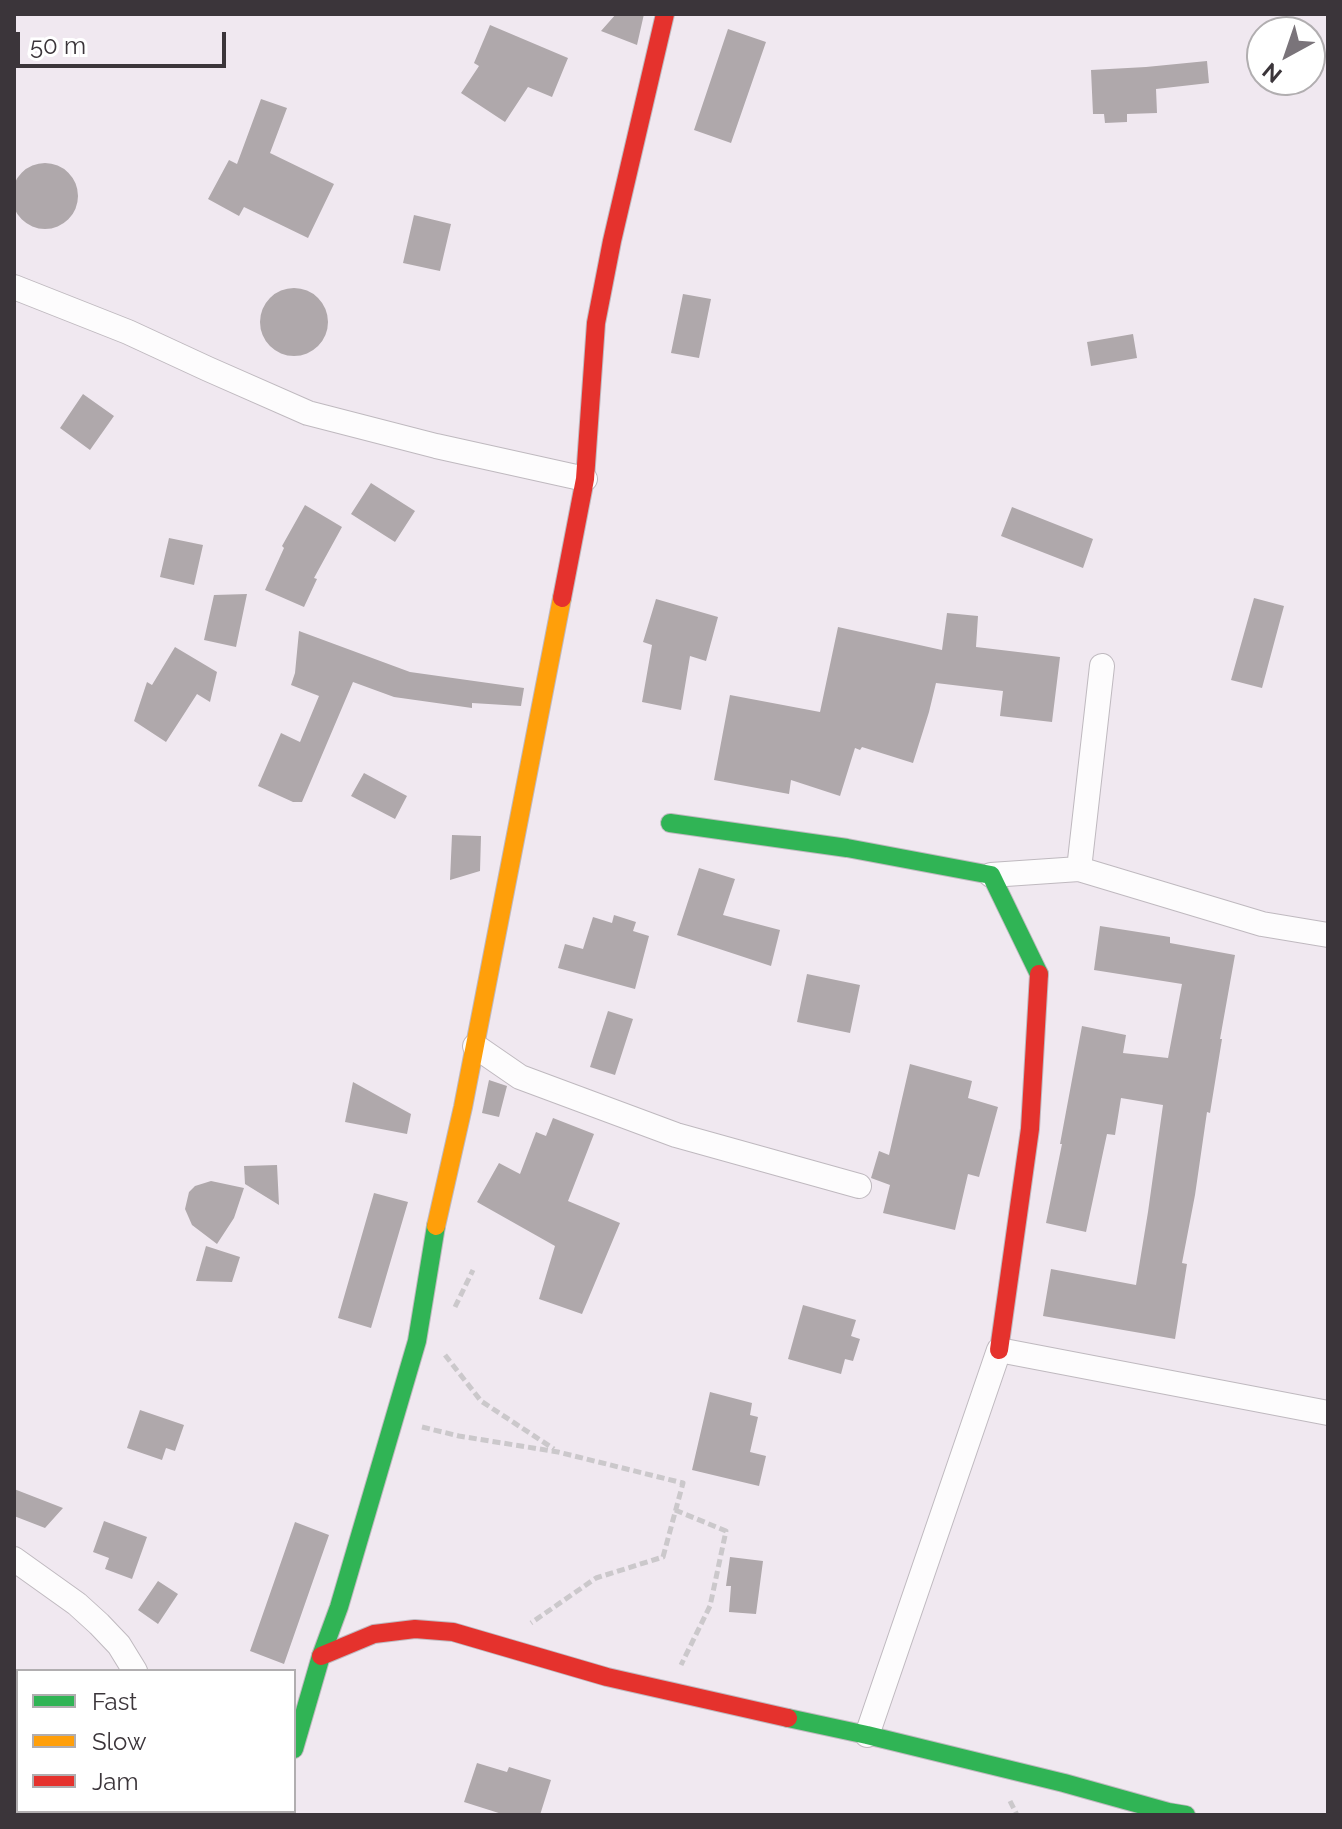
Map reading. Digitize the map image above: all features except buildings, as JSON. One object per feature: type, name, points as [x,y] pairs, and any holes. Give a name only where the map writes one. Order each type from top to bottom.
[{"type":"street","points":[[296,1742],[417,1341],[435,1232],[475,1046],[585,479],[596,323],[665,14]]},
{"type":"street","points":[[14,287],[128,332],[308,413],[436,446],[585,479]]},
{"type":"street","points":[[1079,869],[1102,666]]},
{"type":"street","points":[[670,823],[847,848],[991,875],[1079,869],[1262,924],[1328,935]]},
{"type":"street","points":[[867,1735],[999,1350],[1030,1129],[1039,971],[991,875]]},
{"type":"street","points":[[475,1046],[520,1077],[676,1135],[859,1186]]},
{"type":"street","points":[[999,1350],[1328,1413]]},
{"type":"street","points":[[14,1559],[77,1604],[99,1624],[119,1645],[134,1669]]},
{"type":"street","points":[[339,1607],[374,1634]]},
{"type":"street","points":[[321,1656],[374,1634],[415,1629],[453,1632],[607,1677],[867,1735],[1186,1815]]},
{"type":"path","points":[[455,1308],[473,1270]]},
{"type":"path","points":[[437,1345],[481,1401],[558,1452]]},
{"type":"path","points":[[421,1426],[459,1436],[558,1452],[683,1483],[663,1557],[596,1578],[501,1646]]},
{"type":"path","points":[[669,1692],[710,1606],[726,1531],[675,1510]]},
{"type":"traffic: fast","points":[[670,823],[847,848],[991,875],[1039,974]]},
{"type":"traffic: fast","points":[[296,1742],[417,1341],[436,1226]]},
{"type":"traffic: fast","points":[[788,1718],[1186,1815]]},
{"type":"traffic: slow","points":[[436,1226],[463,1107],[562,598]]},
{"type":"traffic: jam","points":[[562,598],[585,479],[596,323],[665,14]]},
{"type":"traffic: jam","points":[[999,1350],[1030,1129],[1039,974]]},
{"type":"traffic: jam","points":[[321,1656],[374,1634],[415,1629],[453,1632],[607,1677],[788,1718]]}]
